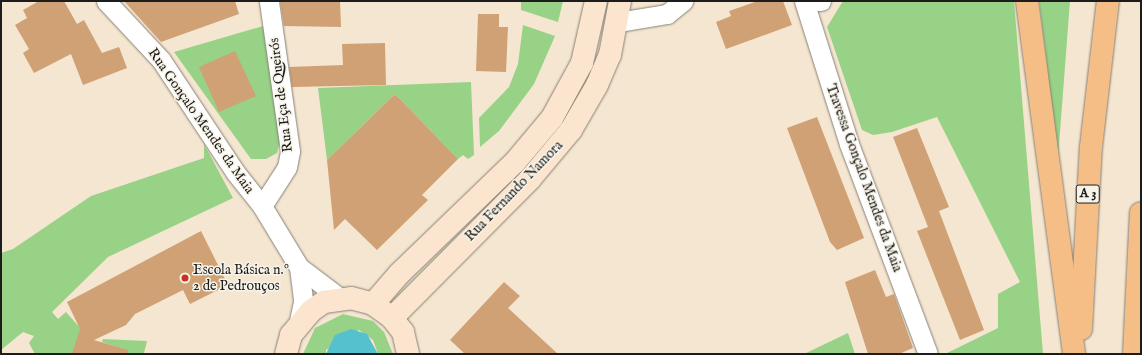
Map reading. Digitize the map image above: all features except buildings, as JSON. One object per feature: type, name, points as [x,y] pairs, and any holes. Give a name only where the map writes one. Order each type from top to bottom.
[{"type":"highway","points":[[1027,1],[1074,354]]},
{"type":"highway","name":"A 3","points":[[1079,354],[1091,147],[1108,1]]},
{"type":"highway","points":[[1134,354],[1141,213]]},
{"type":"main road","name":"Rua Fernando Namora","points":[[373,304],[399,274],[515,162],[552,118],[582,63],[596,1]]},
{"type":"main road","name":"Rua Fernando Namora","points":[[392,318],[556,151],[598,85],[619,12]]},
{"type":"main road","points":[[286,354],[299,321],[324,302],[340,298],[373,304],[392,318],[403,332],[408,354]]},
{"type":"street","name":"Rua Gonçalo Mendes da Maia","points":[[106,1],[161,60],[235,172],[262,206]]},
{"type":"street","name":"Rua Eça de Queirós","points":[[262,206],[286,167],[290,151],[269,1]]},
{"type":"street","points":[[619,12],[667,14],[683,1]]},
{"type":"street","name":"Travessa Gonçalo Mendes da Maia","points":[[821,1],[806,1],[849,144],[928,354]]},
{"type":"street","points":[[262,206],[298,267],[303,296],[299,321]]},
{"type":"street","points":[[298,267],[340,298]]},
{"type":"green space","points":[[521,1],[563,1],[558,22],[521,10]]},
{"type":"green space","points":[[843,1],[1014,1],[1043,354],[945,354],[998,328],[998,294],[1020,282],[937,117],[892,132],[873,135],[862,130],[827,27]]},
{"type":"green space","points":[[1039,1],[1070,1],[1058,158],[1044,41]]},
{"type":"green space","points":[[523,25],[555,36],[534,84],[499,131],[480,147],[479,118],[509,87],[518,64]]},
{"type":"green space","points":[[263,26],[281,137],[277,153],[266,159],[251,159],[174,52]]},
{"type":"green space","points":[[471,82],[474,155],[468,159],[463,155],[458,159],[395,94],[327,160],[318,88]]},
{"type":"green space","points":[[204,144],[233,198],[108,257],[52,312],[58,319],[66,312],[89,338],[72,354],[35,354],[29,343],[34,336],[23,332],[1,350],[1,253],[13,249],[91,196],[204,158]]},
{"type":"green space","points":[[343,314],[373,321],[384,332],[393,354],[378,354],[373,340],[359,330],[326,350],[326,354],[303,354],[315,328]]},
{"type":"green space","points":[[848,333],[855,354],[804,354]]},
{"type":"green space","points":[[103,339],[147,341],[144,353],[148,354],[125,353],[126,350],[102,342]]},
{"type":"water","points":[[351,329],[367,334],[378,354],[326,354],[335,335]]},
{"type":"place","name":"Escola Básica n.º 2 de Pedrouços","points":[[185,278]]}]
